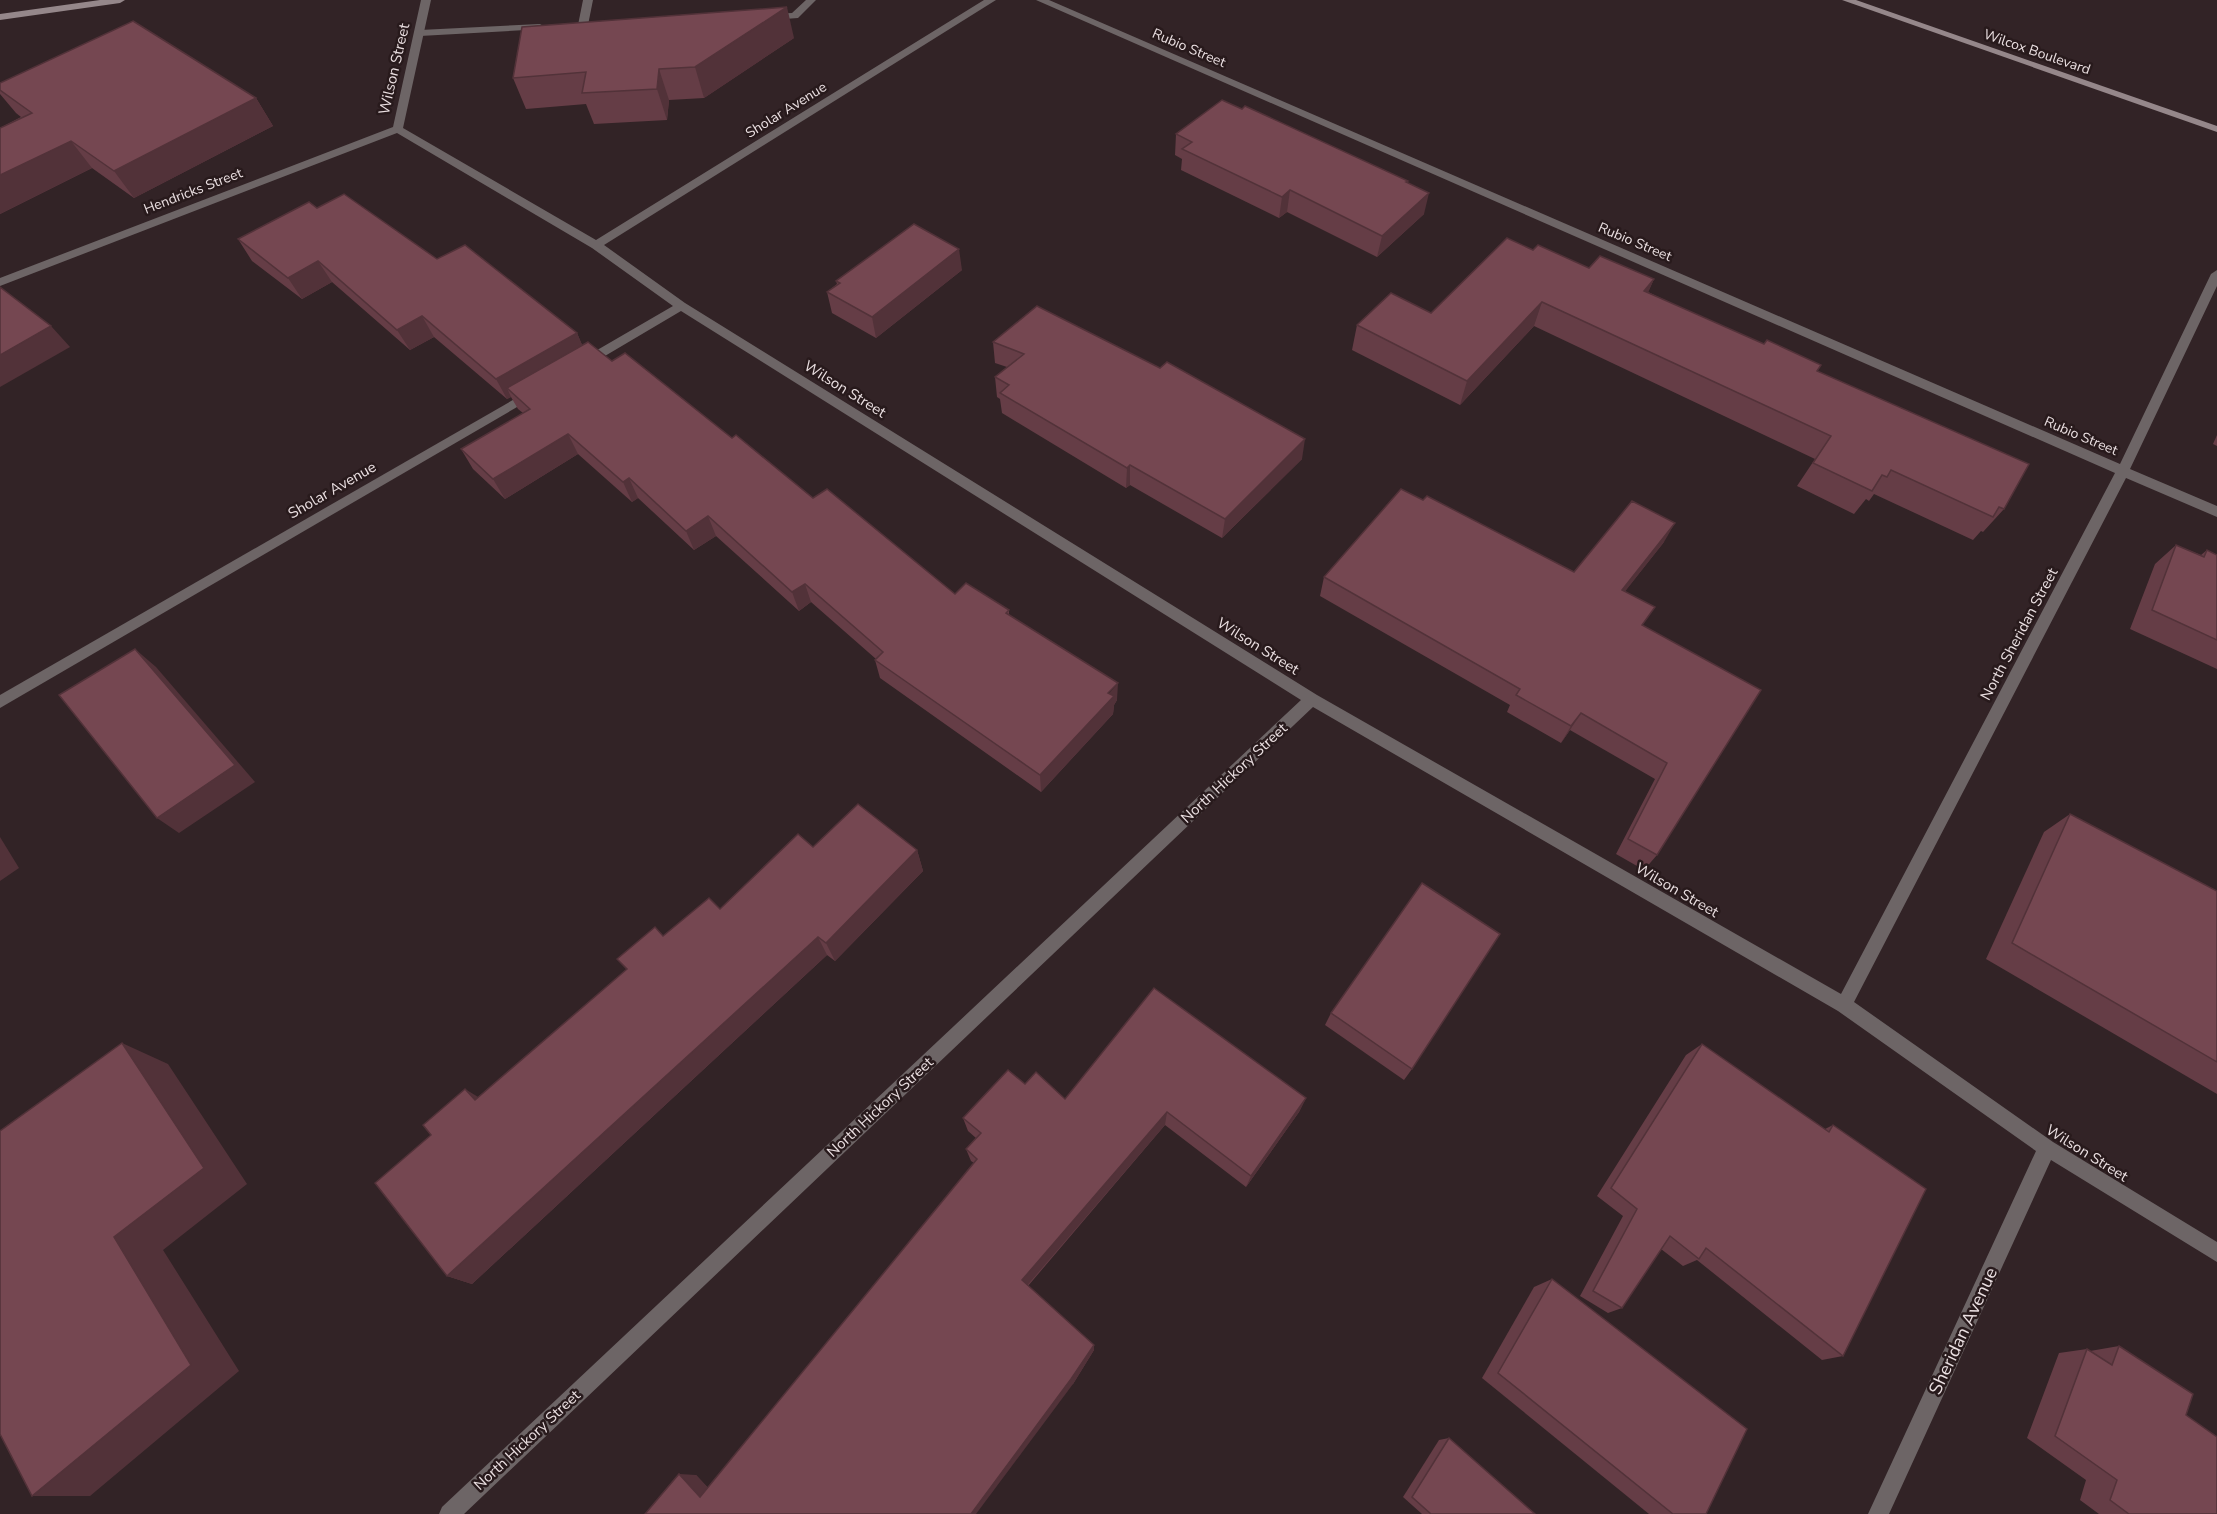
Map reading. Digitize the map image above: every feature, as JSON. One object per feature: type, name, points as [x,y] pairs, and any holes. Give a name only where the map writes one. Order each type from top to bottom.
[{"type":"main road","points":[[0,17],[120,0]]},
{"type":"main road","name":"Wilcox Boulevard","points":[[1847,0],[2217,129]]},
{"type":"street","name":"Wilson Street","points":[[426,0],[398,129],[596,245],[681,306],[1312,699],[1844,1005],[2047,1148],[2217,1253]]},
{"type":"street","points":[[582,25],[588,0]]},
{"type":"street","points":[[760,17],[795,16],[811,0]]},
{"type":"street","name":"Sholar Avenue","points":[[596,245],[991,0]]},
{"type":"street","name":"Rubio Street","points":[[1041,0],[2217,512]]},
{"type":"street","points":[[571,25],[594,24]]},
{"type":"street","points":[[420,33],[548,26]]},
{"type":"street","name":"Hendricks Street","points":[[0,282],[398,129]]},
{"type":"street","name":"North Sheridan Street","points":[[1844,1005],[2123,471],[2216,280]]},
{"type":"street","points":[[568,372],[681,306]]},
{"type":"street","name":"Sholar Avenue","points":[[0,702],[547,384]]},
{"type":"street","name":"North Hickory Street","points":[[449,1514],[1312,699]]},
{"type":"street","name":"Sheridan Avenue","points":[[1878,1514],[2047,1148]]},
{"type":"building","points":[[787,7],[695,67],[659,69],[657,89],[582,93],[586,72],[513,78],[522,27]]},
{"type":"building","points":[[133,21],[256,98],[114,171],[71,141],[0,175],[0,128],[32,113],[0,90],[0,83]]},
{"type":"building","points":[[1222,100],[1242,109],[1245,106],[1408,181],[1406,182],[1429,193],[1382,236],[1290,190],[1282,197],[1182,149],[1192,142],[1176,134]]},
{"type":"building","points":[[344,194],[437,259],[465,245],[577,333],[496,379],[422,316],[397,330],[318,261],[288,278],[238,239],[309,202],[317,208]]},
{"type":"building","points":[[914,224],[959,249],[872,317],[827,292],[840,283],[836,281]]},
{"type":"building","points":[[1507,238],[1533,250],[1538,245],[1589,268],[1600,256],[1654,279],[1644,291],[1764,344],[1767,340],[1821,365],[1817,371],[2029,464],[2004,509],[1999,507],[1993,517],[1891,470],[1887,477],[1882,475],[1872,491],[1813,463],[1831,436],[1542,302],[1467,381],[1357,325],[1391,293],[1431,313]]},
{"type":"building","points":[[0,287],[51,326],[0,355]]},
{"type":"building","points":[[1037,306],[1160,368],[1167,362],[1305,439],[1225,519],[1130,465],[1127,468],[1000,393],[1009,385],[995,377],[1024,354],[993,342]]},
{"type":"building","points":[[588,342],[612,361],[625,353],[732,438],[736,435],[813,498],[827,489],[955,594],[966,583],[1009,610],[1006,613],[1118,683],[1108,693],[1114,696],[1040,775],[875,660],[883,652],[805,584],[792,592],[708,516],[686,531],[629,478],[623,482],[568,434],[493,479],[461,449],[530,409],[507,388]]},
{"type":"building","points":[[1401,489],[1423,500],[1427,496],[1574,572],[1632,501],[1675,523],[1622,590],[1655,607],[1642,625],[1761,690],[1657,855],[1628,839],[1667,763],[1581,713],[1571,726],[1516,695],[1520,689],[1324,577]]},
{"type":"building","points":[[2176,545],[2204,557],[2207,550],[2217,555],[2217,640],[2152,610]]},
{"type":"building","points":[[135,649],[235,765],[157,818],[59,695]]},
{"type":"building","points":[[858,804],[917,850],[826,943],[818,937],[447,1276],[375,1183],[431,1135],[423,1125],[465,1089],[475,1100],[627,969],[617,959],[655,927],[663,936],[709,898],[720,909],[798,834],[813,847]]},
{"type":"building","points":[[2070,814],[2217,891],[2217,1062],[2012,943]]},
{"type":"building","points":[[1422,883],[1500,934],[1412,1069],[1331,1013]]},
{"type":"building","points":[[1154,988],[1306,1098],[1251,1176],[1167,1112],[1022,1280],[1094,1345],[971,1514],[645,1514],[679,1474],[700,1497],[977,1159],[966,1149],[981,1133],[963,1118],[1008,1070],[1025,1084],[1036,1072],[1065,1099]]},
{"type":"building","points":[[122,1043],[204,1168],[114,1237],[191,1365],[32,1496],[0,1434],[0,1131]]},
{"type":"building","points":[[1702,1044],[1829,1132],[1833,1125],[1926,1189],[1843,1356],[1706,1248],[1699,1259],[1670,1236],[1622,1308],[1593,1291],[1637,1209],[1611,1188]]},
{"type":"building","points":[[1552,1279],[1747,1429],[1706,1514],[1673,1514],[1498,1373]]},
{"type":"building","points":[[2119,1346],[2193,1394],[2186,1415],[2217,1437],[2217,1514],[2129,1514],[2110,1500],[2117,1480],[2055,1436],[2087,1349],[2112,1365]]},
{"type":"building","points":[[1449,1438],[1535,1514],[1431,1514],[1412,1497]]}]
